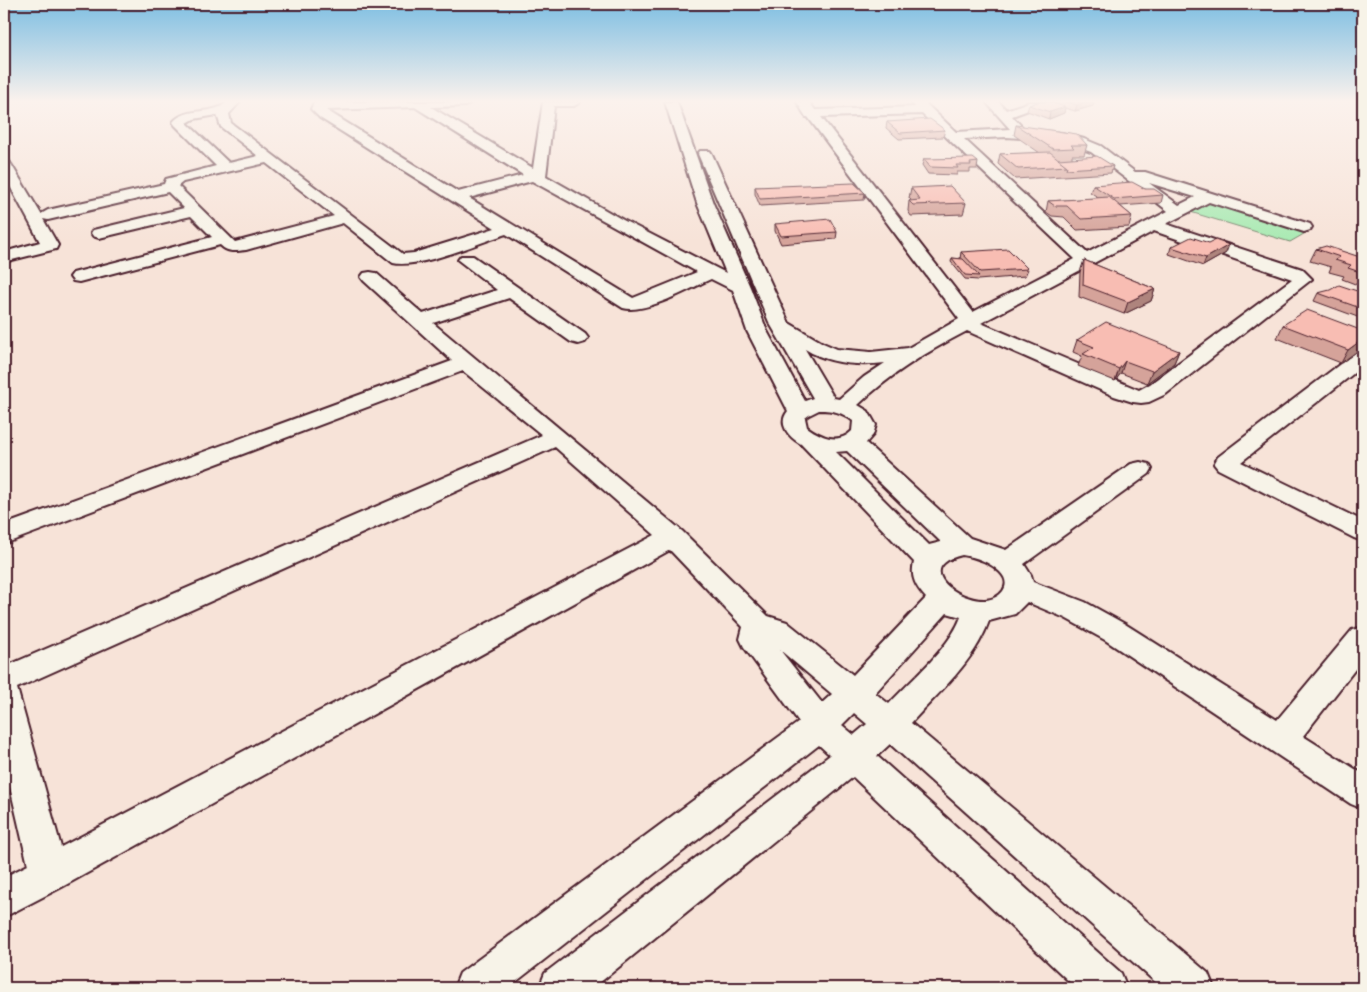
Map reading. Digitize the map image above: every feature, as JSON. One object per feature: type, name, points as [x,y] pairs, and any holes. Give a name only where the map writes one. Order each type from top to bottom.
[{"type":"street","points":[[206,148],[225,167]]},
{"type":"street","points":[[256,148],[399,259],[404,260],[508,229]]},
{"type":"street","points":[[377,148],[630,304],[642,302],[711,273]]},
{"type":"street","points":[[490,148],[536,177],[711,273],[741,287]]},
{"type":"street","points":[[536,177],[541,148]]},
{"type":"street","points":[[687,148],[702,193],[757,331],[799,411]]},
{"type":"street","points":[[704,148],[781,326],[835,405]]},
{"type":"street","points":[[837,148],[968,322],[1122,391],[1141,397],[1158,389],[1303,279],[1296,272],[1152,225]]},
{"type":"street","points":[[966,148],[1085,260]]},
{"type":"street","points":[[1094,148],[1178,211]]},
{"type":"street","points":[[171,187],[172,182],[178,179],[268,158]]},
{"type":"street","points":[[4,164],[12,189],[50,245],[4,257]]},
{"type":"street","points":[[1124,170],[1304,227]]},
{"type":"street","points":[[455,197],[536,177]]},
{"type":"street","points":[[171,187],[231,247],[246,245],[345,218]]},
{"type":"street","points":[[48,215],[171,187]]},
{"type":"street","points":[[835,405],[910,353],[1208,196]]},
{"type":"street","points":[[80,208],[111,249]]},
{"type":"street","points":[[79,277],[111,249],[194,210]]},
{"type":"street","points":[[111,249],[223,239]]},
{"type":"street","points":[[467,260],[578,338]]},
{"type":"street","points":[[370,277],[466,363],[558,437],[673,537],[758,624],[777,630],[890,724],[1193,988]]},
{"type":"street","points":[[419,322],[511,290]]},
{"type":"street","points":[[757,331],[781,326],[815,348],[839,357],[869,359],[910,353]]},
{"type":"street","points":[[1363,356],[1226,462],[1226,464],[1363,532]]},
{"type":"street","points":[[4,535],[466,363]]},
{"type":"street","points":[[810,441],[832,446],[852,443],[865,432],[866,424],[862,417],[835,405],[806,407],[794,417],[793,423],[796,430],[810,441],[928,560]]},
{"type":"street","points":[[4,680],[558,437]]},
{"type":"street","points":[[852,443],[962,546]]},
{"type":"street","points":[[1013,575],[1140,469]]},
{"type":"street","points":[[4,898],[673,537]]},
{"type":"street","points":[[1013,575],[1016,596],[1010,604],[1000,609],[978,611],[957,607],[943,599],[926,580],[925,570],[928,560],[936,552],[948,548],[962,546],[989,552],[1013,575],[1115,632],[1363,793]]},
{"type":"street","points":[[475,988],[820,725],[880,668],[907,636],[943,599]]},
{"type":"street","points":[[560,988],[853,757],[890,724],[969,635],[978,611]]},
{"type":"street","points":[[758,624],[755,639],[820,725],[1106,988]]},
{"type":"street","points":[[1281,739],[1363,638]]},
{"type":"street","points":[[4,694],[49,874]]},
{"type":"green space","points":[[1217,200],[1309,231],[1290,242],[1187,211],[1209,201]]},
{"type":"building","points":[[1050,152],[1067,166],[1018,169],[1000,154]]},
{"type":"building","points":[[1097,156],[1113,166],[1066,169],[1067,166],[1058,159]]},
{"type":"building","points":[[973,158],[978,162],[970,163],[971,165],[956,165],[958,168],[930,167],[924,159]]},
{"type":"building","points":[[1132,182],[1145,189],[1154,189],[1163,195],[1114,199],[1093,185]]},
{"type":"building","points":[[854,183],[865,193],[760,199],[755,187]]},
{"type":"building","points":[[950,186],[966,203],[913,205],[909,201],[920,200],[911,188]]},
{"type":"building","points":[[1109,197],[1132,216],[1081,219],[1067,206],[1055,206],[1048,201]]},
{"type":"building","points":[[830,219],[837,232],[781,236],[775,224]]},
{"type":"building","points":[[1191,237],[1209,243],[1215,240],[1229,245],[1206,258],[1171,247]]},
{"type":"building","points":[[1326,246],[1360,257],[1363,255],[1363,273],[1348,268],[1351,265],[1335,260],[1340,257],[1316,249]]},
{"type":"building","points":[[1008,249],[1028,269],[980,272],[961,252]]},
{"type":"building","points":[[952,258],[963,259],[979,276],[965,275]]},
{"type":"building","points":[[1084,260],[1155,289],[1128,302],[1083,285]]},
{"type":"building","points":[[1339,285],[1363,293],[1363,309],[1318,293]]},
{"type":"building","points":[[1307,310],[1363,331],[1363,339],[1348,350],[1283,325]]},
{"type":"building","points":[[1106,322],[1179,351],[1152,371],[1125,361],[1119,369],[1083,354],[1094,347],[1077,340]]}]
